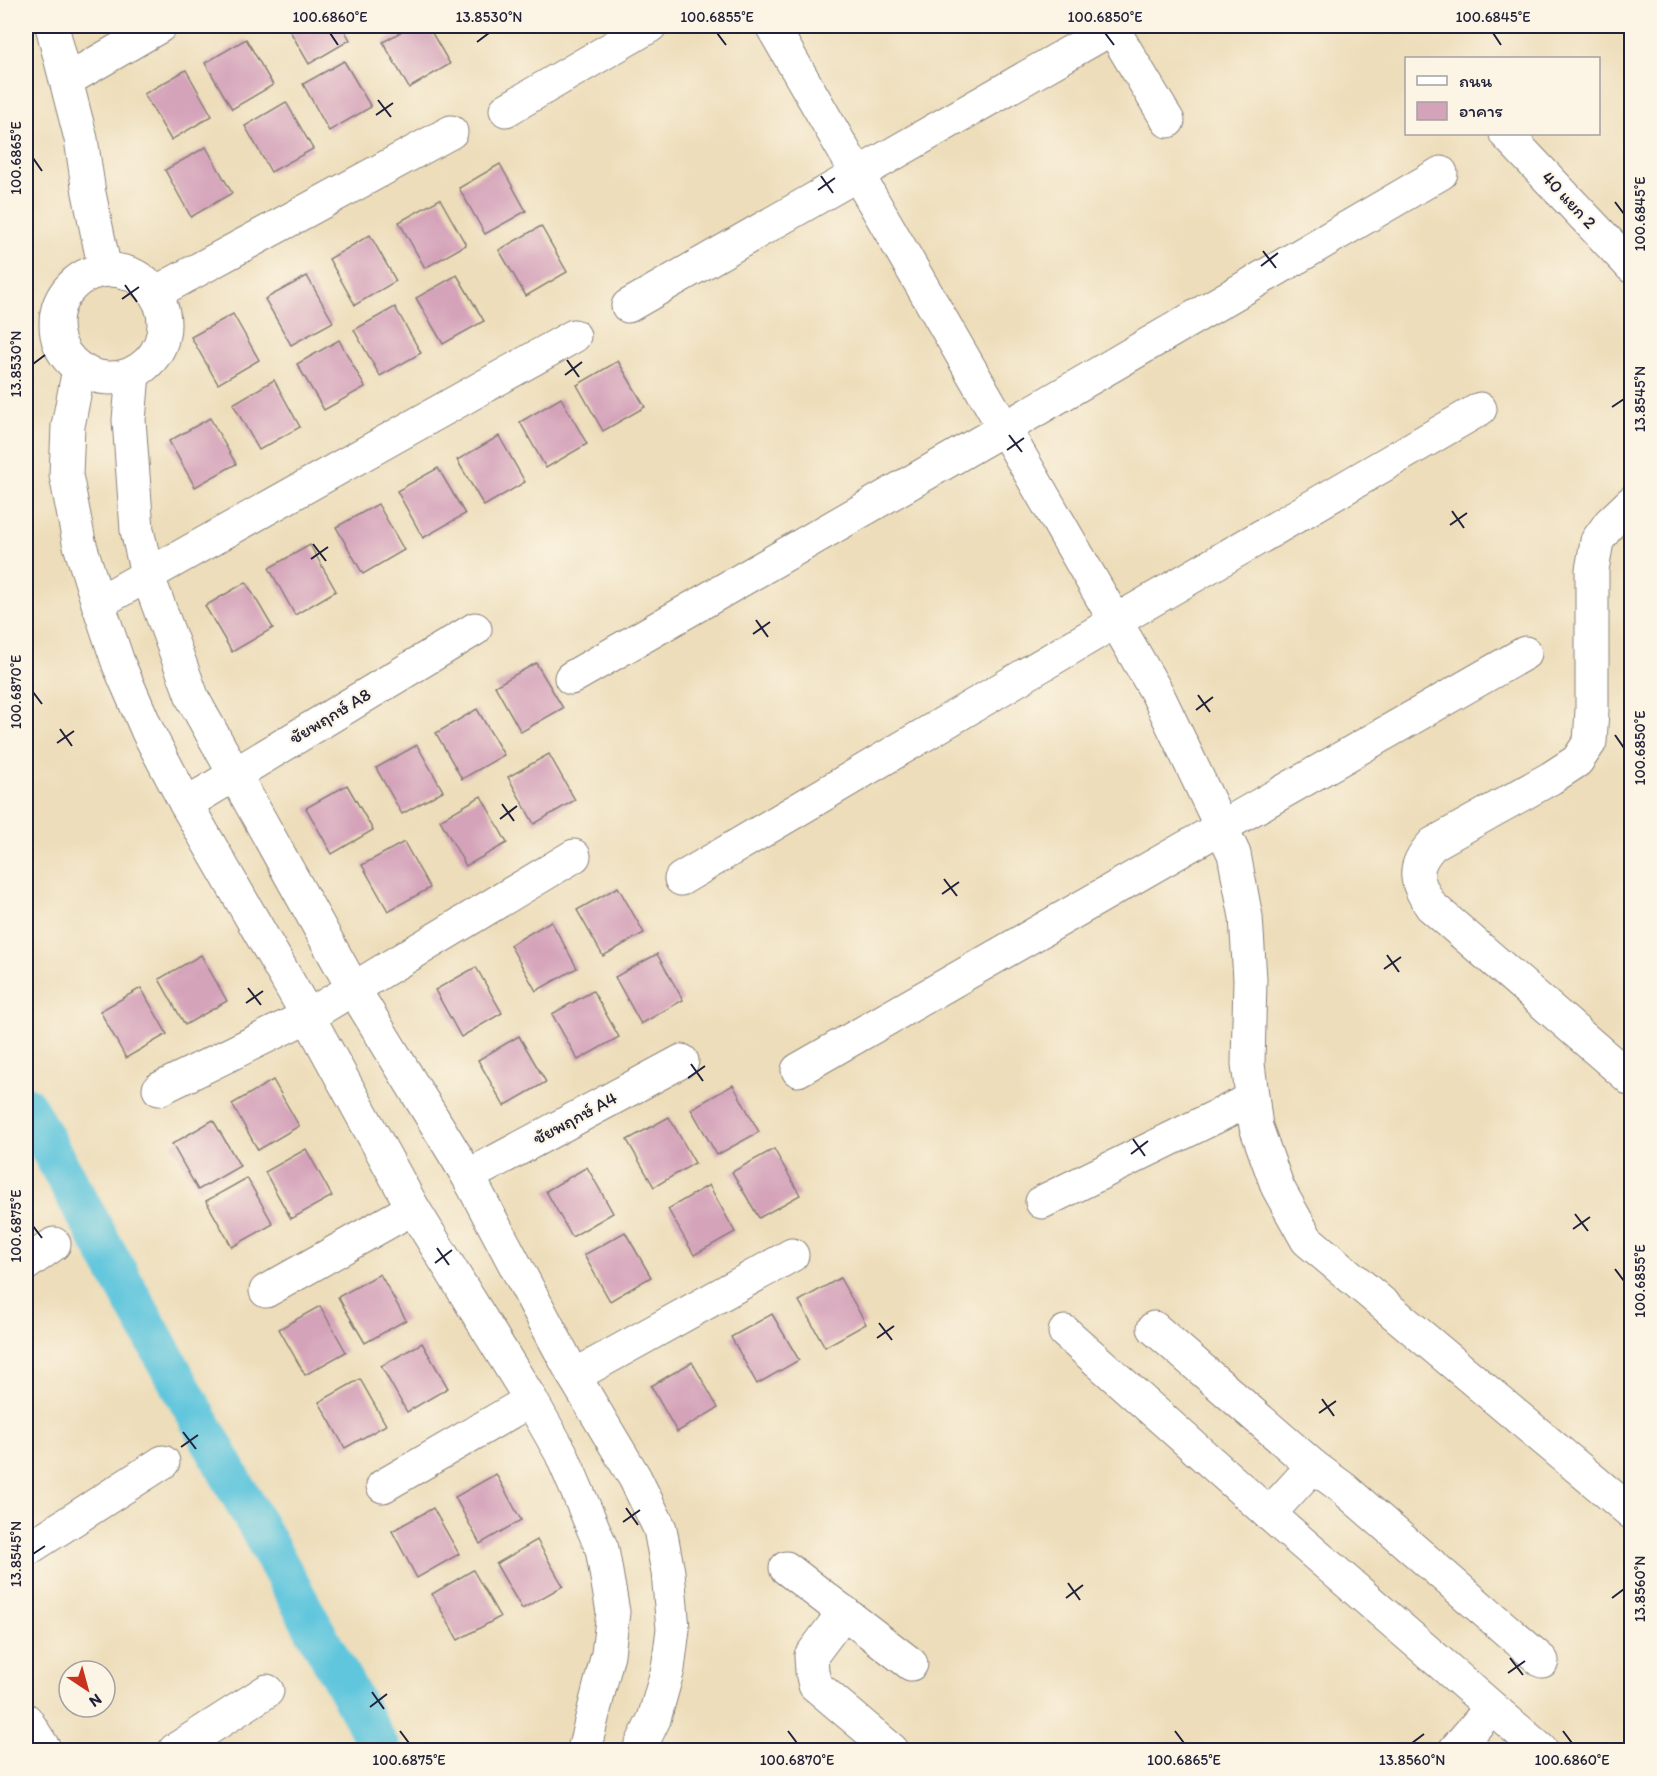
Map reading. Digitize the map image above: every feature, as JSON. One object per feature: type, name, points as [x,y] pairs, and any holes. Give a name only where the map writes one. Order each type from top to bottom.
[{"type":"street","points":[[52,26],[81,139],[89,193],[105,270]]},
{"type":"street","points":[[67,80],[160,26]]},
{"type":"street","points":[[506,110],[650,26]]},
{"type":"street","points":[[772,26],[1157,693],[1234,854],[1246,917],[1250,979],[1248,1064],[1256,1127],[1278,1188],[1308,1240],[1632,1513]]},
{"type":"street","points":[[628,306],[1113,26],[1168,122]]},
{"type":"street","points":[[155,293],[451,132]]},
{"type":"street","name":"40 แยก 2","points":[[1507,135],[1632,267]]},
{"type":"street","points":[[572,678],[1441,173]]},
{"type":"street","points":[[105,270],[124,272],[142,279],[155,293],[164,315],[163,339],[152,360],[133,374],[115,379],[96,378],[79,369],[63,354],[56,333],[57,311],[67,291],[84,276],[105,270]]},
{"type":"street","points":[[98,603],[574,336]]},
{"type":"street","points":[[79,369],[68,426],[66,474],[79,542],[98,603],[119,665],[144,722],[186,804],[308,1016],[412,1208],[531,1400],[561,1453],[602,1550],[613,1612],[608,1654],[584,1750]]},
{"type":"street","points":[[133,374],[129,420],[137,530],[147,574],[193,699],[353,988],[468,1176],[574,1376],[635,1478],[660,1529],[668,1572],[673,1629],[668,1669],[654,1719],[639,1750]]},
{"type":"street","points":[[681,879],[1116,621],[1480,409]]},
{"type":"street","points":[[1632,501],[1610,523],[1597,541],[1592,570],[1590,742],[1577,760],[1551,778],[1433,844],[1420,858],[1419,888],[1431,906],[1632,1080]]},
{"type":"street","name":"ชัยพฤกษ์ A8","points":[[186,804],[475,629]]},
{"type":"street","points":[[798,1070],[1525,653]]},
{"type":"street","points":[[159,1089],[308,1016],[574,856]]},
{"type":"street","name":"ชัยพฤกษ์ A4","points":[[468,1176],[682,1060]]},
{"type":"street","points":[[1042,1202],[1252,1099]]},
{"type":"street","points":[[266,1291],[412,1208]]},
{"type":"street","points":[[26,1264],[54,1245]]},
{"type":"street","points":[[574,1376],[792,1254]]},
{"type":"street","points":[[1154,1328],[1542,1661]]},
{"type":"street","points":[[1065,1332],[1269,1514],[1541,1750]]},
{"type":"street","points":[[383,1486],[531,1400]]},
{"type":"street","points":[[26,1550],[163,1462]]},
{"type":"street","points":[[1269,1514],[1313,1466]]},
{"type":"street","points":[[786,1568],[911,1664]]},
{"type":"street","points":[[844,1612],[811,1656],[815,1685],[892,1750]]},
{"type":"street","points":[[175,1750],[267,1691]]},
{"type":"street","points":[[1455,1750],[1491,1708]]},
{"type":"street","points":[[26,1720],[45,1750]]},
{"type":"building","points":[[287,26],[342,26],[350,40],[309,64]]},
{"type":"building","points":[[411,26],[428,26],[450,64],[409,88],[383,42]]},
{"type":"building","points":[[246,39],[273,85],[232,109],[205,63]]},
{"type":"building","points":[[344,61],[371,107],[329,131],[303,84]]},
{"type":"building","points":[[186,70],[212,116],[171,140],[144,94]]},
{"type":"building","points":[[286,102],[313,149],[271,172],[245,126]]},
{"type":"building","points":[[206,147],[232,193],[191,217],[165,170]]},
{"type":"building","points":[[500,164],[526,211],[485,234],[459,188]]},
{"type":"building","points":[[440,199],[466,245],[425,268],[399,222]]},
{"type":"building","points":[[541,226],[567,272],[526,296],[499,250]]},
{"type":"building","points":[[370,235],[396,281],[355,305],[329,259]]},
{"type":"building","points":[[457,275],[484,321],[443,344],[416,298]]},
{"type":"building","points":[[307,276],[333,322],[291,345],[265,299]]},
{"type":"building","points":[[395,307],[421,353],[380,376],[354,330]]},
{"type":"building","points":[[233,314],[259,360],[218,384],[191,337]]},
{"type":"building","points":[[339,340],[365,387],[324,410],[297,364]]},
{"type":"building","points":[[618,361],[645,407],[603,431],[577,385]]},
{"type":"building","points":[[274,380],[300,427],[259,450],[233,404]]},
{"type":"building","points":[[561,398],[587,444],[546,468],[520,422]]},
{"type":"building","points":[[210,418],[236,464],[195,487],[169,441]]},
{"type":"building","points":[[499,436],[525,482],[484,506],[457,460]]},
{"type":"building","points":[[438,468],[465,514],[423,538],[397,491]]},
{"type":"building","points":[[378,504],[404,550],[363,574],[336,527]]},
{"type":"building","points":[[310,545],[336,591],[295,615],[269,568]]},
{"type":"building","points":[[246,582],[273,628],[232,652],[205,606]]},
{"type":"building","points":[[536,663],[563,708],[521,732],[495,686]]},
{"type":"building","points":[[477,709],[504,755],[462,779],[436,733]]},
{"type":"building","points":[[417,745],[443,791],[402,814],[376,768]]},
{"type":"building","points":[[549,754],[575,800],[534,824],[508,777]]},
{"type":"building","points":[[347,785],[373,830],[332,854],[306,808]]},
{"type":"building","points":[[481,796],[507,843],[466,866],[440,820]]},
{"type":"building","points":[[404,842],[430,888],[388,911],[362,865]]},
{"type":"building","points":[[618,887],[644,933],[603,956],[577,910]]},
{"type":"building","points":[[551,921],[577,968],[536,991],[510,945]]},
{"type":"building","points":[[657,954],[683,1000],[641,1024],[615,977]]},
{"type":"building","points":[[201,955],[227,1001],[185,1025],[159,979]]},
{"type":"building","points":[[476,967],[502,1013],[461,1037],[435,990]]},
{"type":"building","points":[[141,988],[167,1034],[126,1058],[100,1011]]},
{"type":"building","points":[[593,991],[619,1037],[578,1060],[552,1014]]},
{"type":"building","points":[[519,1036],[546,1082],[504,1106],[478,1060]]},
{"type":"building","points":[[273,1080],[299,1126],[258,1150],[232,1104]]},
{"type":"building","points":[[733,1085],[759,1132],[717,1155],[691,1109]]},
{"type":"building","points":[[669,1117],[695,1163],[654,1187],[627,1140]]},
{"type":"building","points":[[213,1120],[240,1166],[198,1190],[172,1144]]},
{"type":"building","points":[[306,1149],[332,1196],[291,1219],[265,1172]]},
{"type":"building","points":[[774,1149],[800,1195],[759,1218],[732,1172]]},
{"type":"building","points":[[587,1167],[613,1213],[572,1237],[546,1191]]},
{"type":"building","points":[[247,1178],[273,1224],[232,1247],[206,1201]]},
{"type":"building","points":[[709,1185],[735,1232],[694,1255],[668,1209]]},
{"type":"building","points":[[625,1232],[651,1277],[610,1301],[584,1255]]},
{"type":"building","points":[[380,1274],[406,1320],[365,1343],[338,1297]]},
{"type":"building","points":[[840,1278],[866,1324],[825,1347],[799,1301]]},
{"type":"building","points":[[320,1306],[346,1352],[305,1375],[279,1329]]},
{"type":"building","points":[[772,1314],[799,1360],[757,1384],[731,1337]]},
{"type":"building","points":[[422,1343],[448,1388],[407,1412],[381,1366]]},
{"type":"building","points":[[692,1362],[718,1408],[677,1432],[651,1386]]},
{"type":"building","points":[[360,1379],[386,1425],[345,1448],[319,1402]]},
{"type":"building","points":[[496,1474],[521,1520],[480,1544],[455,1497]]},
{"type":"building","points":[[433,1508],[459,1554],[417,1578],[392,1531]]},
{"type":"building","points":[[537,1540],[563,1586],[522,1609],[496,1564]]},
{"type":"building","points":[[473,1570],[500,1617],[458,1640],[432,1594]]},
{"type":"waterway","points":[[26,1106],[381,1750]]}]
